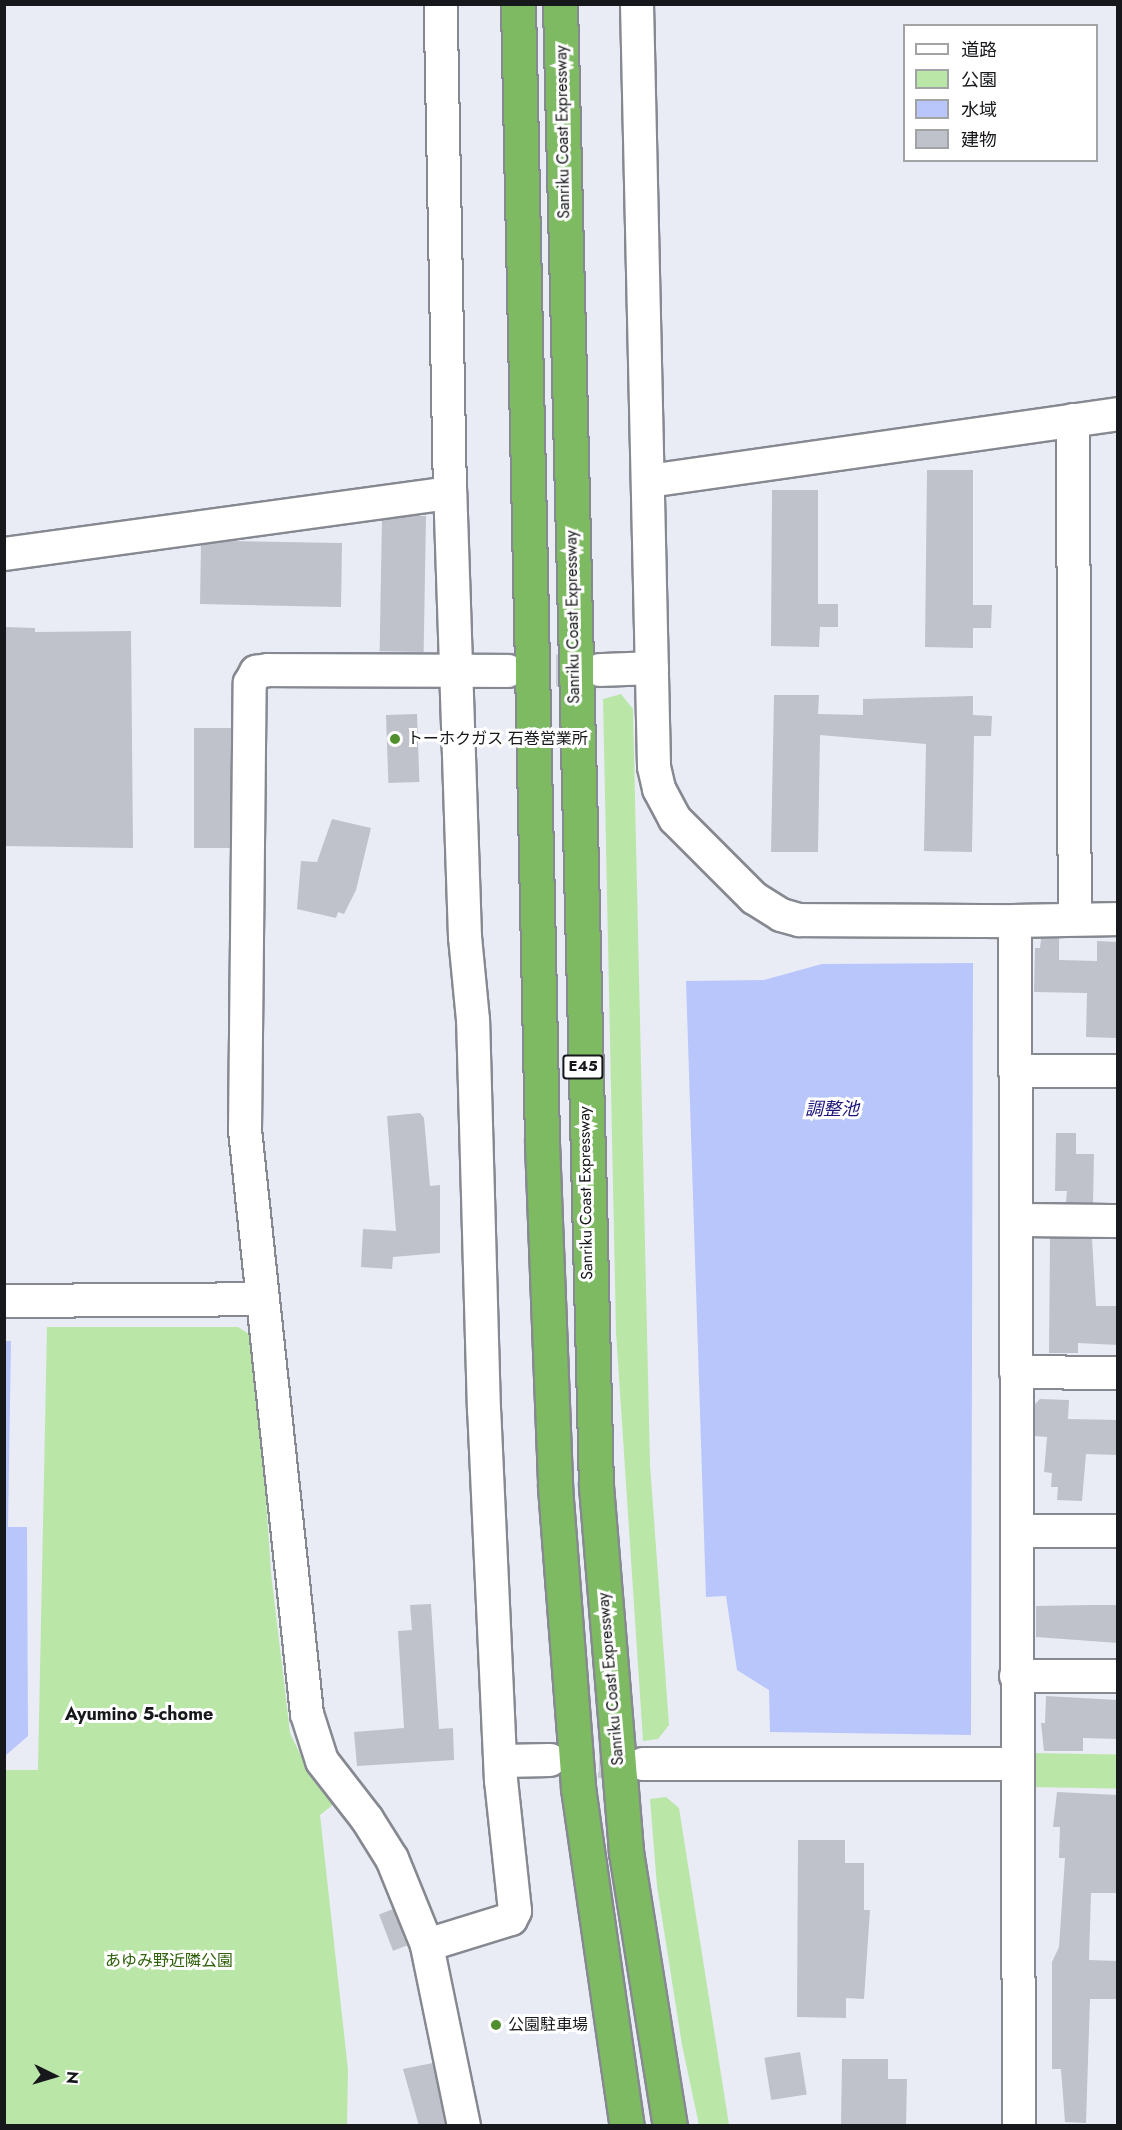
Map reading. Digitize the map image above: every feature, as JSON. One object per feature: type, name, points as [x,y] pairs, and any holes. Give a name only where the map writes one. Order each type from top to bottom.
[{"type":"highway","name":"E45","points":[[518,4],[541,1119],[556,1499],[578,1788],[627,2126]]},
{"type":"highway","name":"Sanriku Coast Expressway","points":[[560,4],[596,1486],[626,1852],[670,2126]]},
{"type":"street","points":[[427,1945],[511,1919],[515,1911],[502,1761],[456,672],[450,494],[441,4]]},
{"type":"street","points":[[637,4],[654,767],[666,805],[765,906],[799,920],[1118,919]]},
{"type":"street","points":[[649,481],[1118,414]]},
{"type":"street","points":[[1074,420],[1075,919]]},
{"type":"street","points":[[4,554],[450,494]]},
{"type":"street","points":[[600,670],[652,668]]},
{"type":"street","points":[[465,2126],[427,1945],[392,1859],[322,1761],[310,1731],[245,1130],[250,683],[256,672],[268,670],[508,671]]},
{"type":"street","points":[[1015,921],[1019,2126]]},
{"type":"street","points":[[1015,1071],[1118,1071]]},
{"type":"street","points":[[1017,1220],[1118,1221]]},
{"type":"street","points":[[4,1300],[262,1299]]},
{"type":"street","points":[[1016,1372],[1118,1373]]},
{"type":"street","points":[[1017,1531],[1118,1531]]},
{"type":"street","points":[[1016,1676],[1118,1676]]},
{"type":"street","points":[[502,1761],[550,1760]]},
{"type":"street","points":[[643,1764],[1016,1764]]},
{"type":"green space","points":[[621,694],[633,709],[650,1465],[669,1725],[658,1739],[643,1741],[616,1332],[603,699]]},
{"type":"green space","name":"あゆみ野近隣公園","points":[[47,1327],[238,1327],[255,1338],[271,1573],[290,1733],[301,1756],[335,1803],[320,1815],[348,2070],[347,2125],[5,2125],[4,1770],[38,1770]]},
{"type":"green space","points":[[1029,1753],[1117,1755],[1116,1789],[1028,1787]]},
{"type":"green space","points":[[666,1797],[679,1808],[729,2125],[699,2125],[682,2045],[657,1886],[650,1799]]},
{"type":"water","name":"調整池","points":[[973,963],[971,1735],[770,1732],[769,1690],[737,1670],[726,1596],[706,1597],[686,981],[764,980],[822,964]]},
{"type":"water","points":[[5,1341],[11,1341],[8,1527],[27,1527],[28,1736],[5,1756]]},
{"type":"building","points":[[927,470],[973,470],[973,605],[992,605],[991,628],[973,628],[973,648],[925,647]]},
{"type":"building","points":[[772,490],[818,490],[818,604],[838,604],[838,627],[820,627],[819,647],[771,646]]},
{"type":"building","points":[[382,515],[426,516],[424,652],[380,651]]},
{"type":"building","points":[[231,541],[342,543],[341,607],[200,604],[201,545]]},
{"type":"building","points":[[4,627],[35,628],[35,632],[131,631],[133,848],[4,846]]},
{"type":"building","points":[[774,695],[819,695],[818,714],[863,715],[863,699],[973,696],[973,715],[992,716],[991,736],[974,736],[972,852],[924,851],[926,744],[820,735],[818,852],[771,852]]},
{"type":"building","points":[[417,714],[419,782],[388,783],[386,715]]},
{"type":"building","points":[[194,728],[231,728],[231,848],[194,848]]},
{"type":"building","points":[[332,819],[371,828],[356,890],[344,914],[338,912],[336,918],[297,909],[301,861],[317,862]]},
{"type":"building","points":[[1059,938],[1059,960],[1097,961],[1097,941],[1118,942],[1117,1038],[1086,1037],[1087,993],[1034,992],[1035,948],[1040,948],[1041,939]]},
{"type":"building","points":[[420,1113],[424,1118],[430,1186],[440,1185],[440,1253],[393,1257],[392,1269],[361,1267],[363,1229],[396,1231],[387,1116]]},
{"type":"building","points":[[1056,1133],[1076,1133],[1076,1154],[1094,1154],[1093,1203],[1066,1202],[1067,1191],[1055,1191]]},
{"type":"building","points":[[1050,1238],[1092,1239],[1096,1306],[1118,1306],[1118,1345],[1078,1343],[1078,1353],[1049,1353]]},
{"type":"building","points":[[1040,1399],[1069,1400],[1068,1419],[1118,1420],[1118,1455],[1086,1454],[1082,1501],[1057,1500],[1058,1487],[1051,1487],[1052,1473],[1044,1472],[1047,1437],[1035,1436],[1035,1404]]},
{"type":"building","points":[[431,1604],[439,1729],[453,1728],[454,1760],[357,1766],[354,1732],[404,1728],[398,1631],[412,1630],[410,1605]]},
{"type":"building","points":[[1118,1605],[1118,1643],[1036,1637],[1036,1606]]},
{"type":"building","points":[[1046,1696],[1118,1700],[1118,1739],[1083,1738],[1083,1751],[1044,1751],[1041,1723],[1045,1723]]},
{"type":"building","points":[[1057,1792],[1118,1795],[1118,1893],[1091,1893],[1089,1960],[1118,1961],[1118,1999],[1090,1999],[1086,2123],[1065,2122],[1061,2069],[1052,2069],[1052,1962],[1059,1947],[1065,1858],[1059,1858],[1060,1827],[1053,1827]]},
{"type":"building","points":[[798,1840],[845,1840],[845,1863],[864,1863],[864,1910],[870,1910],[864,1999],[846,1998],[846,2018],[797,2017]]},
{"type":"building","points":[[393,1909],[407,1945],[393,1951],[379,1914]]},
{"type":"building","points":[[800,2052],[807,2094],[771,2100],[764,2058]]},
{"type":"building","points":[[842,2059],[888,2059],[888,2079],[907,2079],[906,2126],[841,2126]]},
{"type":"building","points":[[433,2063],[446,2126],[419,2126],[403,2069]]},
{"type":"tunnel","points":[[508,671],[600,670]]},
{"type":"tunnel","points":[[551,1760],[643,1764]]},
{"type":"place","name":"トーホクガス 石巻営業所","points":[[395,739]]},
{"type":"place","name":"公園駐車場","points":[[496,2025]]},
{"type":"district","name":"Ayumino 5-chome","points":[[139,1714]]}]
